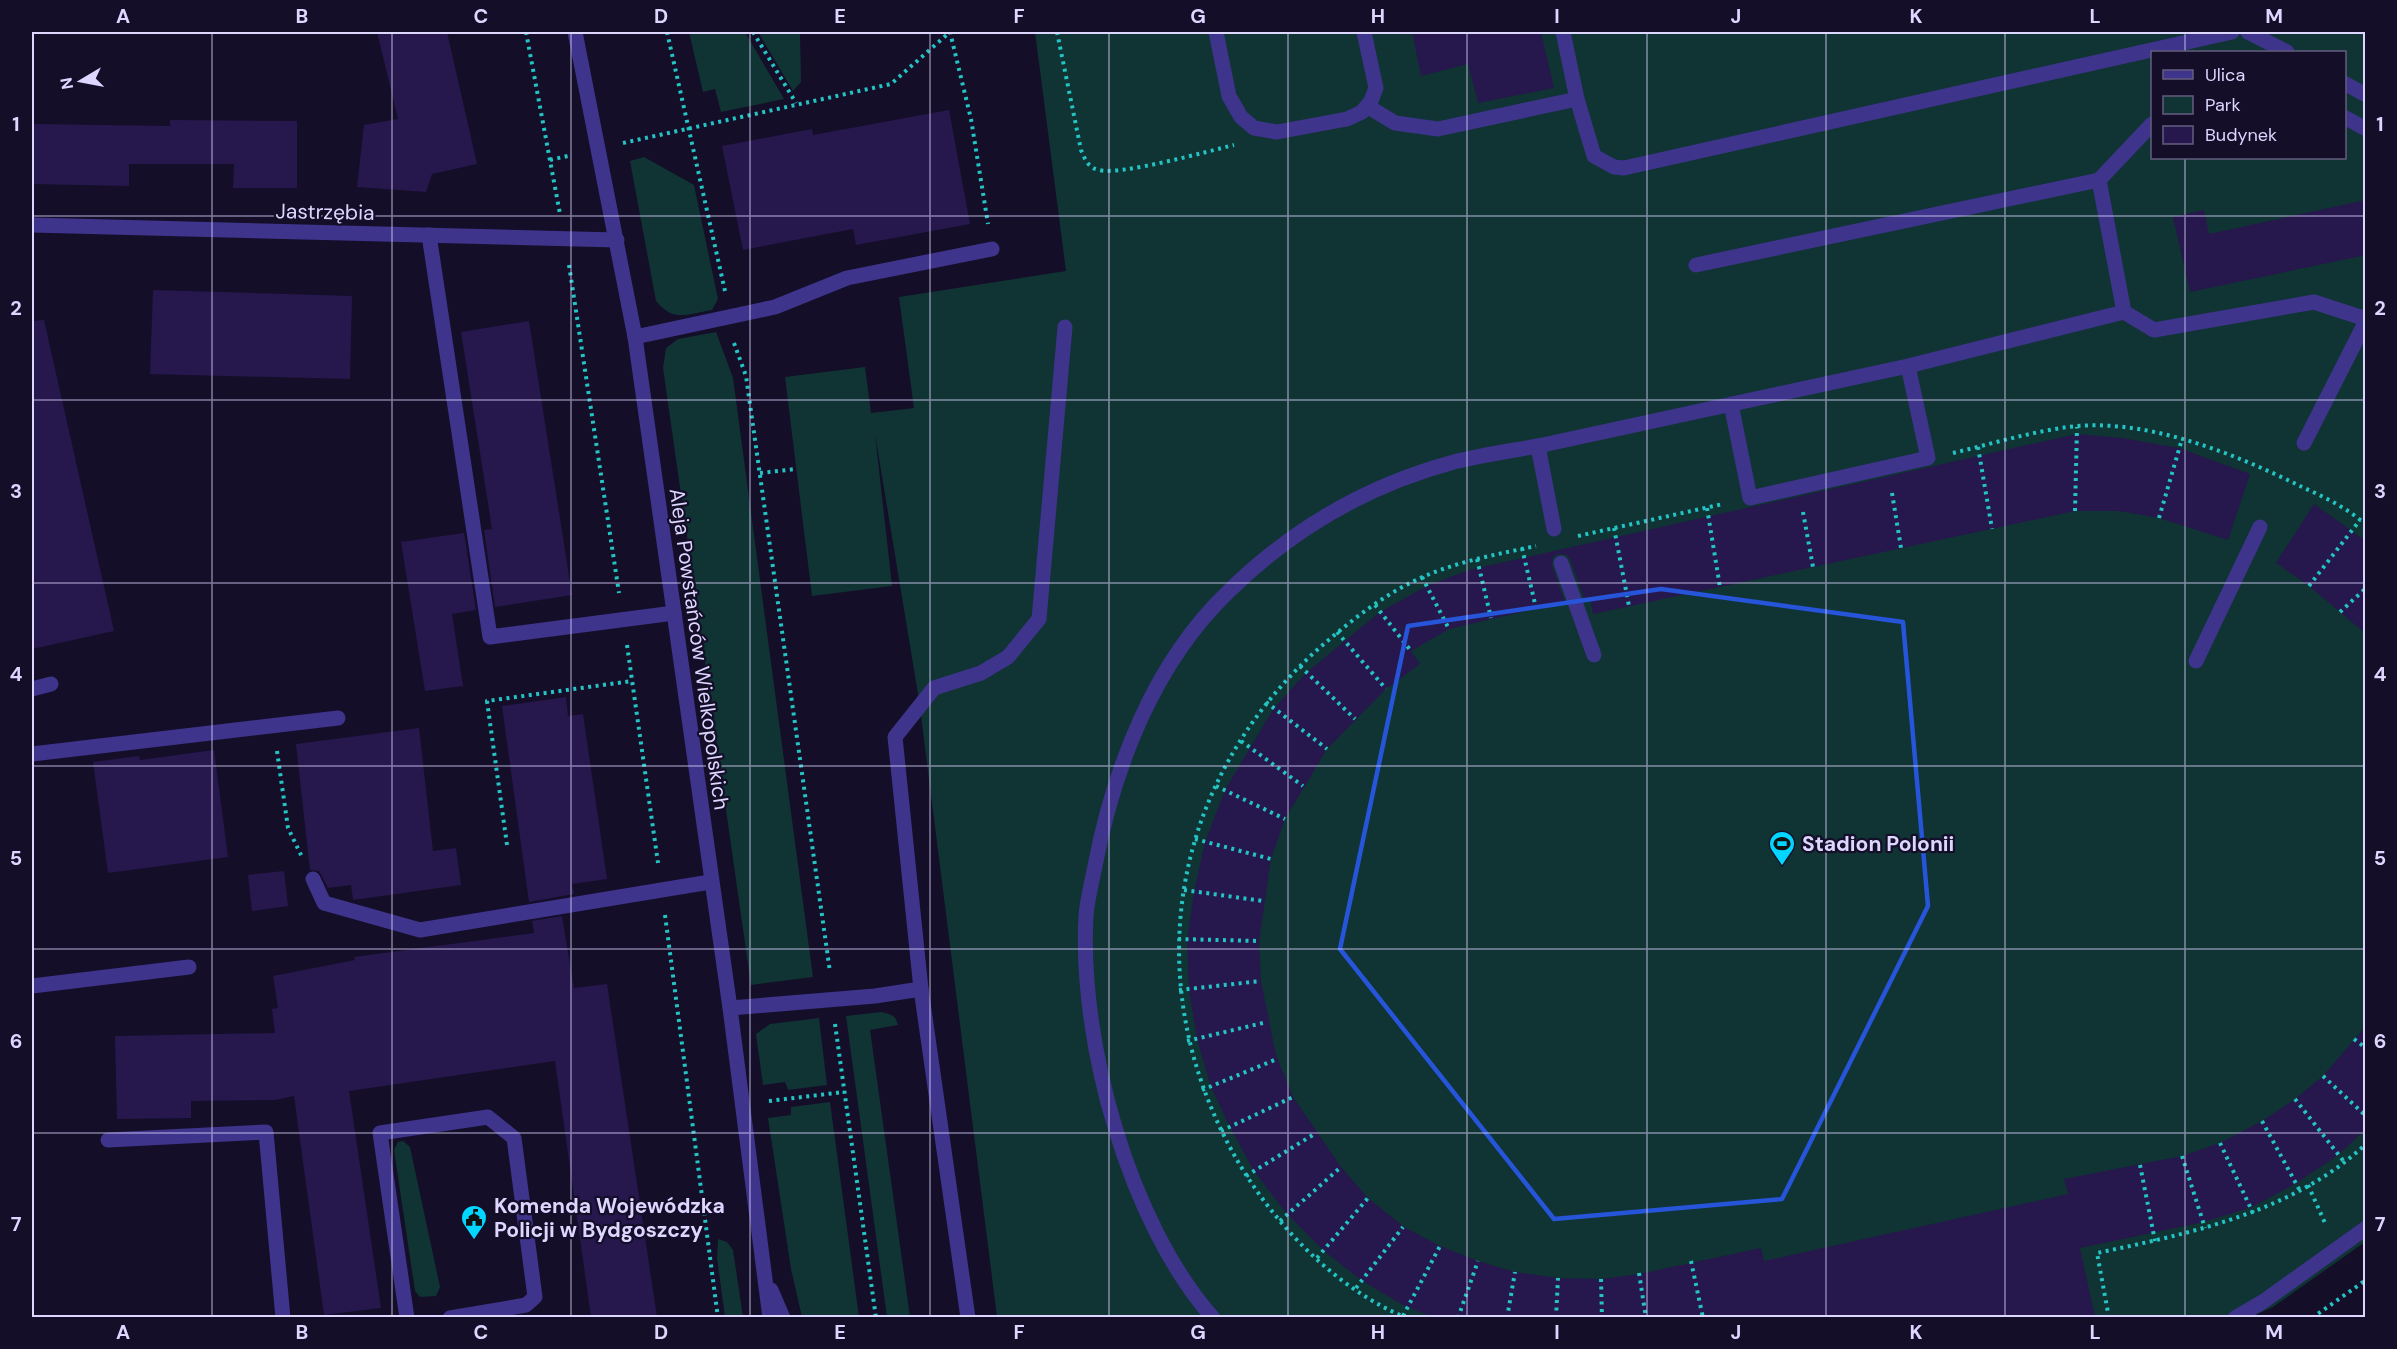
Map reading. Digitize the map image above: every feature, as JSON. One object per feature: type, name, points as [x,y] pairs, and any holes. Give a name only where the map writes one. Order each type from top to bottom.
[{"type":"street","name":"Aleja Powstańców Wielkopolskich","points":[[575,32],[635,337],[710,882],[730,1008],[770,1317]]},
{"type":"street","points":[[1216,32],[1230,96],[1241,117],[1254,128],[1277,132],[1347,119],[1362,112],[1376,88],[1364,32]]},
{"type":"street","points":[[1563,32],[1577,99],[1594,156],[1614,167],[1624,168],[2232,32]]},
{"type":"street","points":[[2248,32],[2285,51]]},
{"type":"street","points":[[2346,84],[2366,95]]},
{"type":"street","points":[[1367,106],[1395,123],[1438,129],[1577,99]]},
{"type":"street","points":[[2346,118],[2366,129]]},
{"type":"street","points":[[1696,266],[2099,180],[2151,125]]},
{"type":"street","points":[[2099,180],[2124,312]]},
{"type":"street","name":"Jastrzębia","points":[[32,225],[617,240]]},
{"type":"street","points":[[429,235],[490,638],[674,613]]},
{"type":"street","points":[[635,337],[775,307],[847,278],[992,249]]},
{"type":"street","points":[[1213,1317],[1194,1296],[1154,1224],[1122,1151],[1099,1072],[1089,995],[1086,915],[1101,834],[1123,758],[1153,696],[1186,641],[1227,593],[1278,549],[1330,512],[1388,484],[1454,462],[1908,366],[2124,312],[2154,330],[2314,302],[2366,320],[2304,443]]},
{"type":"street","points":[[968,1317],[921,989],[895,737],[934,688],[981,673],[1008,657],[1039,619],[1065,327]]},
{"type":"street","points":[[1731,404],[1749,498],[1928,458],[1908,366]]},
{"type":"street","points":[[1538,446],[1554,529]]},
{"type":"street","points":[[2196,661],[2260,527]]},
{"type":"street","points":[[1560,563],[1594,655]]},
{"type":"street","points":[[32,689],[51,684]]},
{"type":"street","points":[[32,754],[338,718]]},
{"type":"street","points":[[313,879],[324,903],[420,930],[710,882]]},
{"type":"street","points":[[32,986],[189,967]]},
{"type":"street","points":[[730,1008],[875,996],[921,989]]},
{"type":"street","points":[[407,1317],[380,1133],[488,1117],[514,1138],[535,1297],[526,1305],[450,1317]]},
{"type":"street","points":[[108,1140],[266,1132],[283,1317]]},
{"type":"street","points":[[2235,1317],[2264,1301],[2366,1228]]},
{"type":"street","name":"Aleja Powstańców Wielkopolskich","points":[[764,1275],[783,1317]]},
{"type":"path","points":[[526,32],[564,239],[623,620],[718,1317]]},
{"type":"path","points":[[667,32],[726,296]]},
{"type":"path","points":[[753,32],[796,103]]},
{"type":"path","points":[[689,127],[891,84],[950,32],[971,119],[992,249]]},
{"type":"path","points":[[1057,32],[1081,150],[1087,163],[1099,170],[1119,170],[1261,139],[1277,132]]},
{"type":"path","points":[[733,340],[746,376],[830,973]]},
{"type":"path","points":[[1928,458],[2077,427],[2123,428],[2182,439],[2263,468],[2319,495],[2366,525]]},
{"type":"path","points":[[2075,511],[2077,427]]},
{"type":"path","points":[[2159,518],[2182,439]]},
{"type":"path","points":[[1978,447],[1992,529]]},
{"type":"path","points":[[1888,467],[1901,548]]},
{"type":"path","points":[[760,473],[796,469]]},
{"type":"path","points":[[1799,487],[1813,567]]},
{"type":"path","points":[[1579,536],[1749,498]]},
{"type":"path","points":[[1707,508],[1720,587]]},
{"type":"path","points":[[2309,586],[2360,520]]},
{"type":"path","points":[[1614,528],[1629,606]]},
{"type":"path","points":[[1440,1246],[1405,1317],[1356,1288],[1317,1258],[1280,1221],[1246,1176],[1221,1131],[1203,1090],[1188,1041],[1179,990],[1178,939],[1184,890],[1195,839],[1216,786],[1266,702],[1300,666],[1337,632],[1374,605],[1422,577],[1477,559],[1544,544]]},
{"type":"path","points":[[1522,548],[1536,608]]},
{"type":"path","points":[[1477,559],[1491,618]]},
{"type":"path","points":[[1422,577],[1449,629]]},
{"type":"path","points":[[2340,612],[2366,588]]},
{"type":"path","points":[[1374,605],[1411,651]]},
{"type":"path","points":[[1337,632],[1386,689]]},
{"type":"path","points":[[1300,666],[1354,719]]},
{"type":"path","points":[[507,845],[487,701],[632,681]]},
{"type":"path","points":[[1266,702],[1328,749]]},
{"type":"path","points":[[273,726],[288,828],[313,879]]},
{"type":"path","points":[[1242,741],[1303,786]]},
{"type":"path","points":[[1216,786],[1285,819]]},
{"type":"path","points":[[1195,839],[1271,859]]},
{"type":"path","points":[[1184,890],[1263,901]]},
{"type":"path","points":[[1178,939],[1259,941]]},
{"type":"path","points":[[1179,990],[1261,981]]},
{"type":"path","points":[[834,1017],[876,1317]]},
{"type":"path","points":[[1188,1041],[1268,1022]]},
{"type":"path","points":[[2354,1039],[2366,1048]]},
{"type":"path","points":[[1203,1090],[1277,1059]]},
{"type":"path","points":[[2323,1076],[2366,1116]]},
{"type":"path","points":[[765,1102],[844,1092]]},
{"type":"path","points":[[1221,1131],[1293,1096]]},
{"type":"path","points":[[2295,1099],[2345,1163]]},
{"type":"path","points":[[2262,1121],[2299,1189]]},
{"type":"path","points":[[1246,1176],[1316,1133]]},
{"type":"path","points":[[2220,1143],[2253,1213]]},
{"type":"path","points":[[2109,1317],[2097,1253],[2155,1241],[2253,1213],[2345,1163],[2366,1144]]},
{"type":"path","points":[[2182,1156],[2205,1228]]},
{"type":"path","points":[[2139,1165],[2155,1241]]},
{"type":"path","points":[[1280,1221],[1341,1167]]},
{"type":"path","points":[[2308,1185],[2336,1249]]},
{"type":"path","points":[[1317,1258],[1368,1198]]},
{"type":"path","points":[[1356,1288],[1403,1227]]},
{"type":"path","points":[[1458,1317],[1478,1261]]},
{"type":"path","points":[[1691,1261],[1703,1317]]},
{"type":"path","points":[[1507,1317],[1515,1272]]},
{"type":"path","points":[[1639,1274],[1646,1317]]},
{"type":"path","points":[[1556,1317],[1558,1278]]},
{"type":"path","points":[[1601,1279],[1602,1317]]},
{"type":"path","points":[[2312,1317],[2366,1280]]},
{"type":"highlighted area","points":[[1661,589],[1903,622],[1928,906],[1782,1199],[1554,1219],[1340,949],[1408,626]]},
{"type":"green space","points":[[689,32],[745,32],[784,99],[721,112],[715,89],[703,92]]},
{"type":"green space","points":[[758,32],[800,32],[801,82],[793,91]]},
{"type":"green space","points":[[1035,32],[2365,32],[2365,1242],[2273,1307],[2251,1317],[997,1317],[919,700],[875,434],[892,586],[812,596],[785,377],[865,367],[871,413],[914,408],[899,297],[1066,271]]},
{"type":"green space","points":[[644,157],[694,185],[718,299],[712,310],[675,315],[656,301],[630,161]]},
{"type":"green space","points":[[716,332],[733,378],[813,977],[751,985],[663,368],[666,348],[678,339]]},
{"type":"green space","points":[[881,1012],[894,1017],[898,1025],[870,1030],[910,1317],[887,1317],[846,1016]]},
{"type":"green space","points":[[819,1018],[827,1085],[788,1090],[785,1082],[763,1085],[756,1034],[770,1024]]},
{"type":"green space","points":[[830,1102],[859,1317],[802,1317],[791,1269],[768,1118],[791,1115],[791,1107]]},
{"type":"green space","points":[[403,1141],[410,1147],[440,1287],[436,1296],[420,1297],[415,1291],[394,1150],[398,1142]]},
{"type":"green space","points":[[718,1239],[727,1242],[733,1250],[743,1317],[725,1317],[717,1258]]},
{"type":"building","points":[[377,32],[447,32],[477,164],[432,174],[426,192],[357,187],[364,125],[398,119]]},
{"type":"building","points":[[1412,32],[1541,32],[1554,88],[1478,103],[1468,64],[1421,76]]},
{"type":"building","points":[[949,110],[970,224],[856,245],[853,229],[743,250],[722,146],[812,129],[813,135]]},
{"type":"building","points":[[170,120],[297,121],[297,188],[233,188],[234,164],[129,164],[129,186],[32,184],[32,124],[170,126]]},
{"type":"building","points":[[2366,200],[2366,255],[2190,292],[2173,217],[2204,210],[2209,234]]},
{"type":"building","points":[[153,290],[352,296],[350,379],[150,374]]},
{"type":"building","points":[[44,320],[114,631],[32,649],[32,321]]},
{"type":"building","points":[[529,321],[572,595],[495,607],[484,530],[492,529],[461,332]]},
{"type":"building","points":[[2077,434],[2122,438],[2179,448],[2250,474],[2228,540],[2159,518],[2119,511],[2075,511],[1593,614],[1590,597],[1584,598],[1570,559],[1567,555],[1558,554],[1553,557],[1552,566],[1565,602],[1449,629],[1411,651],[1420,664],[1386,689],[1327,749],[1285,819],[1271,859],[1259,941],[1261,981],[1276,1055],[1293,1097],[1341,1167],[1368,1198],[1404,1227],[1440,1246],[1478,1261],[1515,1272],[1558,1278],[1601,1279],[1639,1274],[1761,1248],[1764,1261],[2068,1194],[2064,1179],[2182,1156],[2220,1143],[2262,1121],[2295,1099],[2323,1076],[2366,1026],[2366,1129],[2337,1156],[2295,1184],[2252,1207],[2204,1222],[2080,1248],[2095,1317],[1433,1317],[1403,1305],[1361,1280],[1324,1251],[1287,1214],[1254,1171],[1211,1087],[1197,1039],[1189,989],[1187,940],[1205,842],[1225,790],[1274,708],[1306,673],[1380,612],[1427,586],[1469,570]]},
{"type":"building","points":[[2314,504],[2366,541],[2366,634],[2309,586],[2276,563]]},
{"type":"building","points":[[464,533],[476,610],[452,614],[463,686],[425,691],[401,542]]},
{"type":"building","points":[[566,697],[568,716],[583,714],[607,879],[572,884],[574,894],[529,902],[502,706]]},
{"type":"building","points":[[419,728],[433,851],[456,848],[461,885],[353,900],[351,885],[328,888],[319,871],[310,870],[296,744]]},
{"type":"building","points":[[214,750],[228,857],[108,873],[93,762],[139,756],[140,760]]},
{"type":"building","points":[[284,871],[288,906],[252,911],[248,875]]},
{"type":"building","points":[[562,916],[574,988],[607,984],[657,1317],[591,1317],[555,1061],[349,1091],[381,1308],[324,1315],[294,1096],[275,1100],[191,1101],[191,1118],[117,1119],[115,1036],[275,1033],[272,1009],[278,1008],[273,976],[355,960],[354,957],[534,933],[532,921]]},
{"type":"place","name":"Stadion Polonii","points":[[1782,867]]},
{"type":"place","name":"Komenda Wojewódzka Policji w Bydgoszczy","points":[[474,1241]]}]
